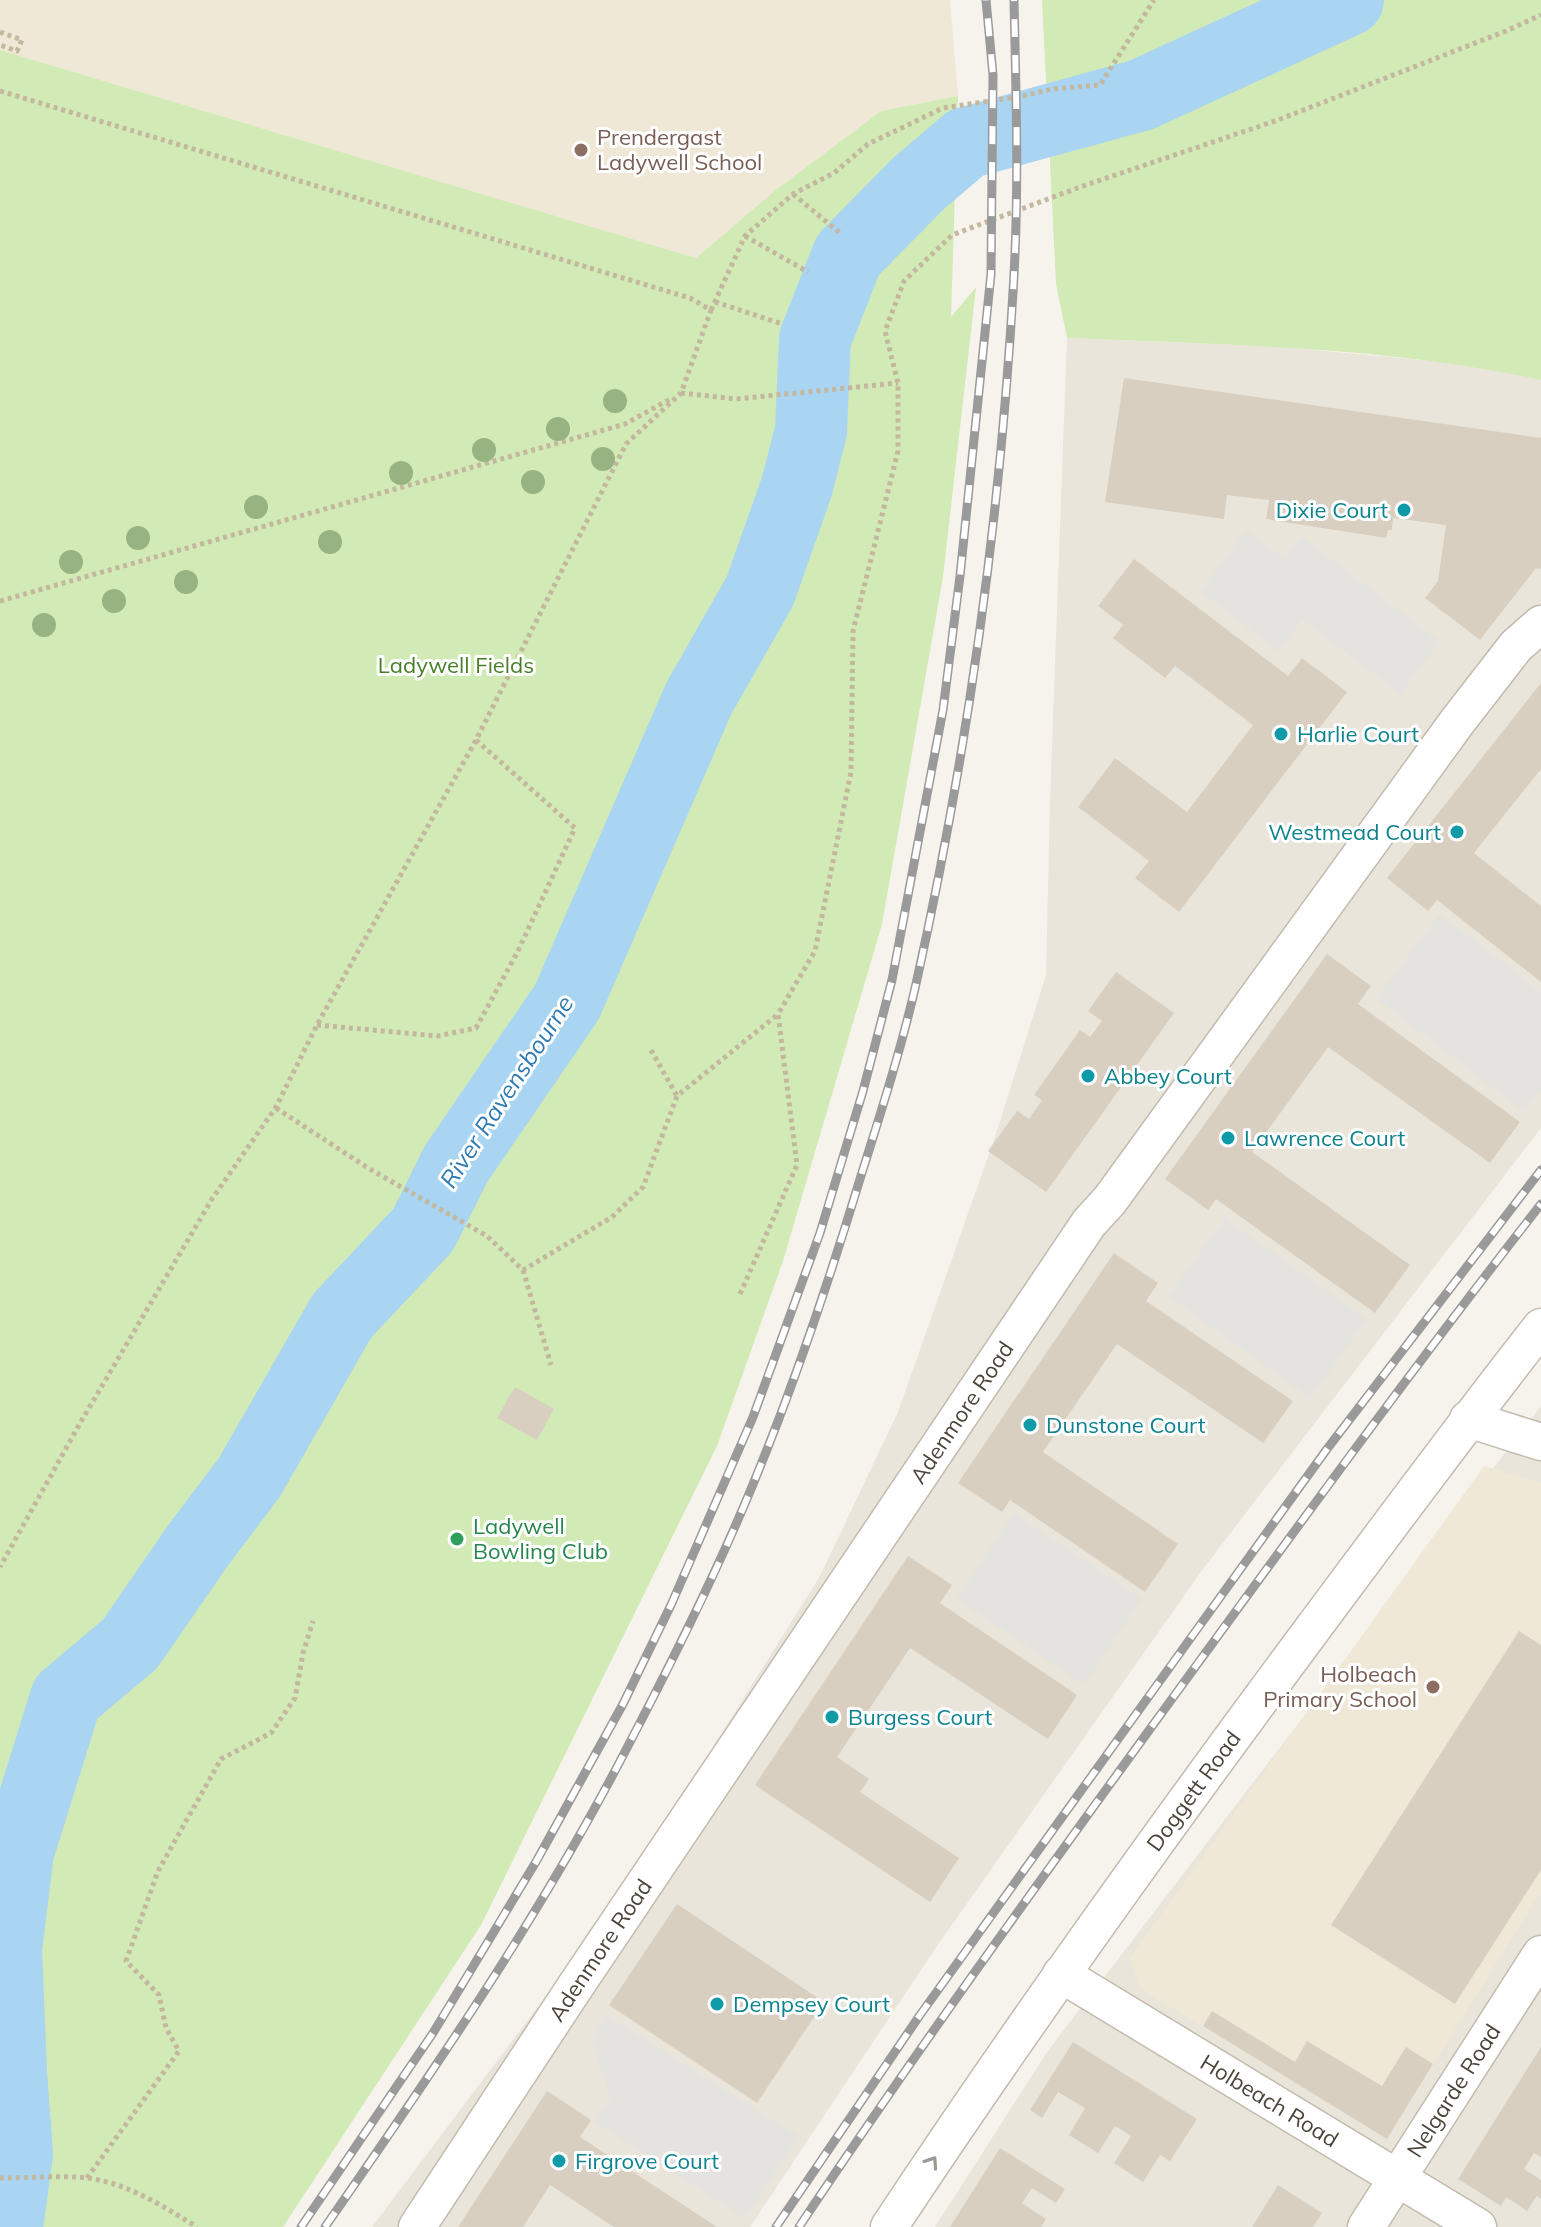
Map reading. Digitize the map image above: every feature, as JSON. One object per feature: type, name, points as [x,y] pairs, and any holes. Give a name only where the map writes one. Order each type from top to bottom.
[{"type":"street","name":"Adenmore Road","points":[[417,2227],[1089,1223],[1110,1200],[1457,722],[1516,646],[1541,624]]},
{"type":"street","name":"Doggett Road","points":[[889,2227],[1061,1974],[1235,1733],[1468,1419],[1541,1327]]},
{"type":"street","points":[[1468,1419],[1541,1442]]},
{"type":"street","name":"Nelgarde Road","points":[[1366,2227],[1541,1954]]},
{"type":"street","name":"Holbeach Road","points":[[1061,1974],[1478,2227]]},
{"type":"path","points":[[0,1567],[79,1425],[212,1199],[276,1107],[317,1025],[476,740],[626,444],[681,393],[711,310],[745,236],[793,194],[834,173],[868,144],[943,108],[1052,89],[1100,85],[1154,0]]},
{"type":"path","points":[[523,1270],[612,1217],[643,1187],[677,1096],[778,1014],[815,951],[851,772],[853,631],[898,451],[898,383],[885,331],[904,281],[952,235],[1080,187],[1278,120],[1541,15]]},
{"type":"path","points":[[0,32],[22,40],[17,51],[0,45]]},
{"type":"path","points":[[0,91],[690,298],[711,310]]},
{"type":"path","points":[[793,194],[840,233]]},
{"type":"path","points":[[745,236],[808,272]]},
{"type":"path","points":[[715,302],[782,324]]},
{"type":"path","points":[[0,601],[625,424],[681,393],[736,399],[898,383]]},
{"type":"path","points":[[317,1025],[438,1036],[476,1028],[518,951],[575,828],[476,740]]},
{"type":"path","points":[[740,1294],[797,1165],[778,1014]]},
{"type":"path","points":[[651,1050],[677,1096]]},
{"type":"path","points":[[276,1107],[368,1168],[487,1236],[523,1270],[551,1365]]},
{"type":"path","points":[[87,2178],[179,2051],[166,2028],[159,1995],[126,1961],[158,1871],[221,1759],[271,1733],[295,1698],[303,1653],[313,1621]]},
{"type":"path","points":[[0,2178],[87,2178],[119,2185],[155,2201],[197,2227]]},
{"type":"shaded area","name":"Prendergast Ladywell School","points":[[0,0],[950,0],[958,96],[881,111],[777,189],[696,258],[0,50]]},
{"type":"shaded area","points":[[1067,338],[1283,347],[1474,365],[1541,380],[1541,1128],[1203,1569],[937,1946],[750,2227],[372,2227],[613,1907],[820,1576],[898,1412],[996,1134],[1046,975]]},
{"type":"shaded area","points":[[1247,530],[1284,558],[1301,536],[1440,642],[1400,694],[1302,620],[1278,651],[1200,591]]},
{"type":"shaded area","points":[[1440,914],[1541,992],[1541,1090],[1524,1112],[1376,998]]},
{"type":"shaded area","points":[[1225,1218],[1367,1319],[1310,1398],[1168,1296]]},
{"type":"shaded area","points":[[1541,1406],[1541,2227],[935,2227],[1047,2052]]},
{"type":"shaded area","name":"Holbeach Primary School","points":[[1484,1466],[1541,1483],[1541,1891],[1387,2139],[1141,1989],[1130,1958]]},
{"type":"shaded area","points":[[1014,1513],[1142,1599],[1084,1685],[957,1599]]},
{"type":"shaded area","points":[[606,2015],[798,2136],[745,2219],[595,2122],[610,2099],[592,2041]]},
{"type":"green space","points":[[1042,0],[1541,0],[1541,380],[1424,360],[1365,354],[1246,345],[1067,338],[1056,284]]},
{"type":"green space","name":"Ladywell Fields","points":[[0,50],[696,258],[777,189],[881,111],[958,96],[951,317],[976,287],[943,577],[882,924],[783,1261],[717,1446],[481,1925],[283,2227],[0,2227]]},
{"type":"building","name":"Dixie Court","points":[[1124,378],[1541,438],[1541,569],[1536,568],[1480,640],[1425,598],[1438,581],[1446,525],[1393,518],[1392,530],[1388,530],[1386,538],[1266,519],[1269,500],[1227,495],[1224,519],[1105,502]]},
{"type":"building","name":"Harlie Court","points":[[1134,559],[1288,676],[1302,658],[1347,692],[1179,912],[1135,878],[1149,861],[1078,807],[1115,758],[1187,812],[1253,725],[1175,666],[1165,678],[1113,638],[1123,625],[1098,606]]},
{"type":"building","name":"Westmead Court","points":[[1541,683],[1541,769],[1474,853],[1541,906],[1541,982],[1437,900],[1428,911],[1387,878]]},
{"type":"building","name":"Lawrence Court","points":[[1327,954],[1371,986],[1358,1004],[1520,1122],[1490,1163],[1328,1047],[1252,1152],[1410,1265],[1375,1313],[1216,1199],[1208,1210],[1165,1179]]},
{"type":"building","name":"Abbey Court","points":[[1116,972],[1174,1013],[1046,1192],[988,1151],[1017,1111],[1029,1119],[1042,1100],[1034,1095],[1080,1030],[1090,1037],[1102,1021],[1088,1011]]},
{"type":"building","name":"Dunstone Court","points":[[1114,1253],[1158,1283],[1146,1301],[1293,1401],[1263,1443],[1117,1344],[1043,1452],[1178,1544],[1145,1592],[1010,1500],[1002,1512],[958,1483]]},
{"type":"building","points":[[515,1387],[554,1409],[537,1440],[497,1418]]},
{"type":"building","name":"Burgess Court","points":[[908,1556],[952,1585],[940,1603],[1077,1695],[1048,1739],[910,1648],[837,1757],[869,1779],[860,1792],[959,1858],[930,1902],[755,1785]]},
{"type":"building","points":[[1519,1631],[1541,1645],[1541,1870],[1455,2004],[1331,1925]]},
{"type":"building","name":"Dempsey Court","points":[[677,1904],[824,2002],[757,2103],[609,2005]]},
{"type":"building","points":[[1212,2011],[1295,2062],[1307,2041],[1382,2086],[1406,2047],[1433,2064],[1387,2139],[1203,2026]]},
{"type":"building","points":[[1073,2042],[1197,2119],[1170,2161],[1160,2155],[1143,2182],[1114,2163],[1131,2136],[1115,2126],[1098,2153],[1069,2135],[1085,2108],[1058,2092],[1042,2118],[1030,2110]]},
{"type":"building","points":[[1541,2047],[1541,2157],[1534,2153],[1524,2169],[1541,2180],[1541,2199],[1537,2196],[1527,2211],[1506,2197],[1501,2206],[1458,2179]]},
{"type":"building","name":"Firgrove Court","points":[[547,2091],[591,2120],[580,2137],[717,2227],[614,2227],[550,2185],[523,2227],[458,2227]]},
{"type":"building","points":[[1000,2148],[1065,2189],[1056,2203],[1032,2188],[1022,2203],[1046,2219],[1041,2227],[950,2227]]},
{"type":"building","points":[[1278,2185],[1322,2213],[1313,2227],[1252,2227]]},
{"type":"waterway","name":"River Ravensbourne","points":[[7,2227],[17,2154],[6,1949],[18,1852],[66,1698],[130,1644],[249,1478],[342,1316],[423,1230],[456,1164],[567,1002],[699,698],[760,591],[797,486],[811,431],[815,339],[848,255],[918,184],[966,143],[1141,95],[1348,0]]},
{"type":"railway","points":[[301,2227],[433,2033],[537,1860],[623,1704],[671,1605],[753,1417],[820,1233],[863,1091],[892,980],[943,710],[991,274],[993,75],[986,0]]},
{"type":"railway","points":[[325,2227],[524,1929],[596,1805],[664,1676],[729,1541],[772,1436],[825,1290],[875,1131],[910,1009],[935,896],[966,720],[991,542],[1001,453],[1016,241],[1014,0]]},
{"type":"railway","points":[[776,2227],[920,2015],[1327,1449],[1541,1170]]},
{"type":"railway","points":[[799,2227],[931,2034],[1112,1781],[1347,1460],[1541,1204]]},
{"type":"place","name":"Prendergast Ladywell School","points":[[581,150]]},
{"type":"place","name":"Dixie Court","points":[[1404,510]]},
{"type":"place","name":"Harlie Court","points":[[1281,734]]},
{"type":"place","name":"Westmead Court","points":[[1457,832]]},
{"type":"place","name":"Abbey Court","points":[[1088,1076]]},
{"type":"place","name":"Lawrence Court","points":[[1228,1138]]},
{"type":"place","name":"Dunstone Court","points":[[1030,1425]]},
{"type":"place","name":"Ladywell Bowling Club","points":[[457,1539]]},
{"type":"place","name":"Holbeach Primary School","points":[[1433,1687]]},
{"type":"place","name":"Burgess Court","points":[[832,1717]]},
{"type":"place","name":"Dempsey Court","points":[[717,2004]]},
{"type":"place","name":"Firgrove Court","points":[[559,2161]]}]
